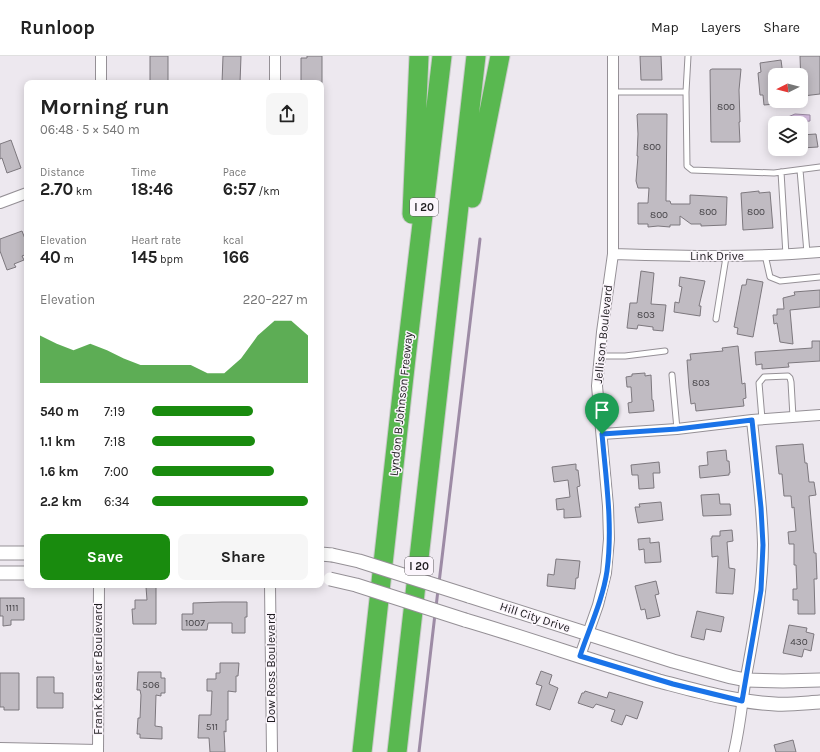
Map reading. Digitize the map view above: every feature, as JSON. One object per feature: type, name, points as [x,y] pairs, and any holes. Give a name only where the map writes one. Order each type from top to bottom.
[{"type":"highway","points":[[406,358],[419,56]]},
{"type":"highway","name":"Lyndon B Johnson Freeway","points":[[362,752],[406,358],[442,56]]},
{"type":"highway","name":"I 20","points":[[397,752],[476,56]]},
{"type":"highway","points":[[445,334],[500,56]]},
{"type":"street","points":[[101,56],[101,80]]},
{"type":"street","points":[[275,56],[275,80]]},
{"type":"street","name":"Jellison Boulevard","points":[[580,656],[598,605],[606,573],[609,539],[608,506],[597,386],[602,332],[613,254],[613,56]]},
{"type":"street","points":[[0,203],[24,194]]},
{"type":"street","name":"Link Drive","points":[[613,254],[726,257],[820,252]]},
{"type":"street","points":[[602,434],[677,429],[820,415]]},
{"type":"street","points":[[734,752],[761,590],[763,545],[757,420]]},
{"type":"street","points":[[0,553],[24,553]]},
{"type":"street","name":"Hill City Drive","points":[[327,555],[359,561],[673,661],[746,680],[820,680]]},
{"type":"street","points":[[0,573],[24,573]]},
{"type":"street","name":"Hill City Drive","points":[[325,578],[356,585],[673,684],[742,701],[776,704],[820,702]]},
{"type":"street","name":"Frank Keasler Boulevard","points":[[98,751],[99,588]]},
{"type":"street","name":"Dow Ross Boulevard","points":[[270,588],[272,752]]},
{"type":"street","points":[[0,748],[98,751]]},
{"type":"lane","points":[[688,56],[686,92],[687,166],[692,170],[774,173],[820,168]]},
{"type":"lane","points":[[613,92],[686,92]]},
{"type":"lane","points":[[800,170],[806,253]]},
{"type":"lane","points":[[781,172],[786,255]]},
{"type":"lane","points":[[765,255],[770,277],[780,281],[820,277]]},
{"type":"lane","points":[[716,320],[726,257]]},
{"type":"lane","points":[[600,356],[625,356],[665,351]]},
{"type":"lane","points":[[672,375],[677,429]]},
{"type":"lane","points":[[757,420],[760,383],[761,379],[764,377],[788,376],[791,382],[793,418]]},
{"type":"shaded area","points":[[795,114],[810,115],[810,121],[808,121],[808,116],[790,116]]},
{"type":"building","points":[[150,56],[168,56],[168,80],[150,80]]},
{"type":"building","points":[[223,56],[241,56],[240,80],[222,80]]},
{"type":"building","points":[[307,56],[322,56],[322,80],[301,80],[301,58],[307,58]]},
{"type":"building","points":[[640,56],[661,56],[662,80],[641,80]]},
{"type":"building","points":[[800,56],[820,56],[820,94],[808,95],[808,68],[800,68]]},
{"type":"building","points":[[781,60],[782,68],[768,68],[768,105],[764,105],[763,95],[760,95],[758,73],[761,72],[760,63]]},
{"type":"building","points":[[741,69],[739,90],[740,142],[711,142],[710,70]]},
{"type":"building","points":[[638,114],[667,114],[666,201],[670,201],[671,204],[690,204],[690,195],[727,197],[726,225],[701,226],[701,224],[691,224],[680,216],[680,225],[670,225],[670,227],[648,227],[648,224],[638,224],[638,203],[648,203],[649,188],[638,188],[636,181],[638,156]]},
{"type":"building","points":[[816,134],[818,147],[808,148],[808,135]]},
{"type":"building","points":[[11,140],[21,168],[7,173],[2,158],[0,159],[0,144]]},
{"type":"building","points":[[759,191],[759,193],[770,192],[773,228],[743,230],[741,193]]},
{"type":"building","points":[[22,231],[24,236],[24,255],[22,256],[24,260],[14,264],[16,267],[7,270],[0,251],[0,239]]},
{"type":"building","points":[[641,271],[654,273],[651,304],[666,305],[663,331],[653,330],[653,327],[638,325],[637,329],[627,328],[630,303],[637,303]]},
{"type":"building","points":[[680,277],[705,281],[699,306],[701,306],[700,316],[674,312],[675,302],[679,303],[682,287],[679,286]]},
{"type":"building","points":[[747,279],[763,282],[753,337],[737,334],[738,328],[734,327],[742,285],[746,285]]},
{"type":"building","points":[[820,290],[820,307],[790,310],[793,344],[780,342],[777,323],[774,324],[773,315],[777,315],[777,309],[784,309],[783,298],[795,295],[794,292]]},
{"type":"building","points":[[812,341],[820,341],[820,361],[788,363],[789,367],[762,369],[762,364],[756,365],[755,352],[812,348]]},
{"type":"building","points":[[738,346],[742,384],[745,383],[746,398],[743,399],[744,406],[696,411],[695,403],[691,404],[689,388],[687,360],[691,360],[690,354],[723,351],[722,348]]},
{"type":"building","points":[[645,373],[645,376],[651,375],[654,411],[629,413],[628,403],[632,402],[631,387],[627,387],[626,377],[632,376],[632,374]]},
{"type":"building","points":[[803,444],[809,482],[814,482],[816,495],[809,496],[814,553],[816,553],[817,579],[814,579],[815,614],[798,614],[798,600],[793,600],[793,589],[797,589],[796,565],[794,565],[794,544],[789,544],[788,532],[796,531],[794,507],[792,508],[791,496],[784,496],[782,474],[779,474],[776,446]]},
{"type":"building","points":[[726,450],[727,461],[729,461],[729,475],[700,478],[699,466],[708,465],[707,452]]},
{"type":"building","points":[[659,462],[660,473],[653,473],[654,488],[639,489],[638,475],[632,475],[631,465]]},
{"type":"building","points":[[576,464],[580,486],[577,487],[581,517],[564,518],[564,509],[557,510],[556,499],[570,497],[568,480],[554,482],[552,467]]},
{"type":"building","points":[[719,494],[720,504],[730,504],[731,515],[703,516],[701,495]]},
{"type":"building","points":[[661,502],[663,520],[638,523],[635,507],[640,507],[639,504]]},
{"type":"building","points":[[732,530],[733,541],[727,542],[729,568],[735,569],[733,594],[716,593],[718,556],[712,557],[711,538],[712,536],[720,536],[720,531]]},
{"type":"building","points":[[650,538],[650,543],[659,542],[661,562],[645,563],[644,549],[639,550],[638,539]]},
{"type":"building","points":[[556,559],[580,561],[575,589],[547,586],[548,574],[554,575]]},
{"type":"building","points":[[656,581],[659,594],[655,595],[660,616],[647,619],[645,609],[641,610],[635,586]]},
{"type":"building","points":[[146,588],[156,588],[156,624],[133,624],[132,609],[135,609],[135,600],[147,600]]},
{"type":"building","points":[[0,598],[24,598],[24,620],[11,620],[11,625],[3,626],[3,616],[0,616]]},
{"type":"building","points":[[247,602],[245,633],[232,633],[232,623],[208,623],[207,630],[182,630],[182,614],[193,614],[193,603]]},
{"type":"building","points":[[697,611],[724,617],[721,632],[706,629],[704,640],[691,637]]},
{"type":"building","points":[[789,625],[807,628],[806,632],[814,634],[811,651],[804,649],[802,657],[783,653]]},
{"type":"building","points":[[220,663],[239,663],[238,676],[236,676],[236,692],[228,691],[228,720],[226,720],[226,732],[224,731],[225,752],[210,752],[209,738],[198,738],[199,715],[211,715],[212,691],[207,691],[207,679],[216,679],[216,673],[220,673]]},
{"type":"building","points":[[541,671],[552,675],[549,684],[558,688],[550,710],[536,705],[542,686],[536,684]]},
{"type":"building","points":[[138,672],[161,672],[161,678],[165,678],[165,693],[161,693],[161,696],[156,695],[155,726],[162,727],[162,739],[140,738],[140,734],[137,734],[138,718],[140,718],[141,695],[140,690],[137,690]]},
{"type":"building","points":[[0,673],[19,673],[19,710],[4,710],[4,707],[0,707]]},
{"type":"building","points":[[37,677],[54,677],[54,693],[63,693],[63,708],[37,708]]},
{"type":"building","points":[[585,691],[607,698],[609,692],[643,702],[637,719],[626,715],[622,725],[611,721],[615,710],[596,704],[593,708],[578,703],[582,693]]},
{"type":"building","points":[[793,740],[796,752],[776,752],[774,745]]},
{"type":"waterway","points":[[439,583],[480,239]]},
{"type":"waterway","points":[[436,607],[438,590]]},
{"type":"waterway","points":[[419,752],[435,614]]},
{"type":"route","points":[[752,420],[761,508],[763,545],[761,590],[742,701],[673,684],[580,656],[598,605],[606,573],[609,539],[602,434],[677,429],[752,420]]}]
